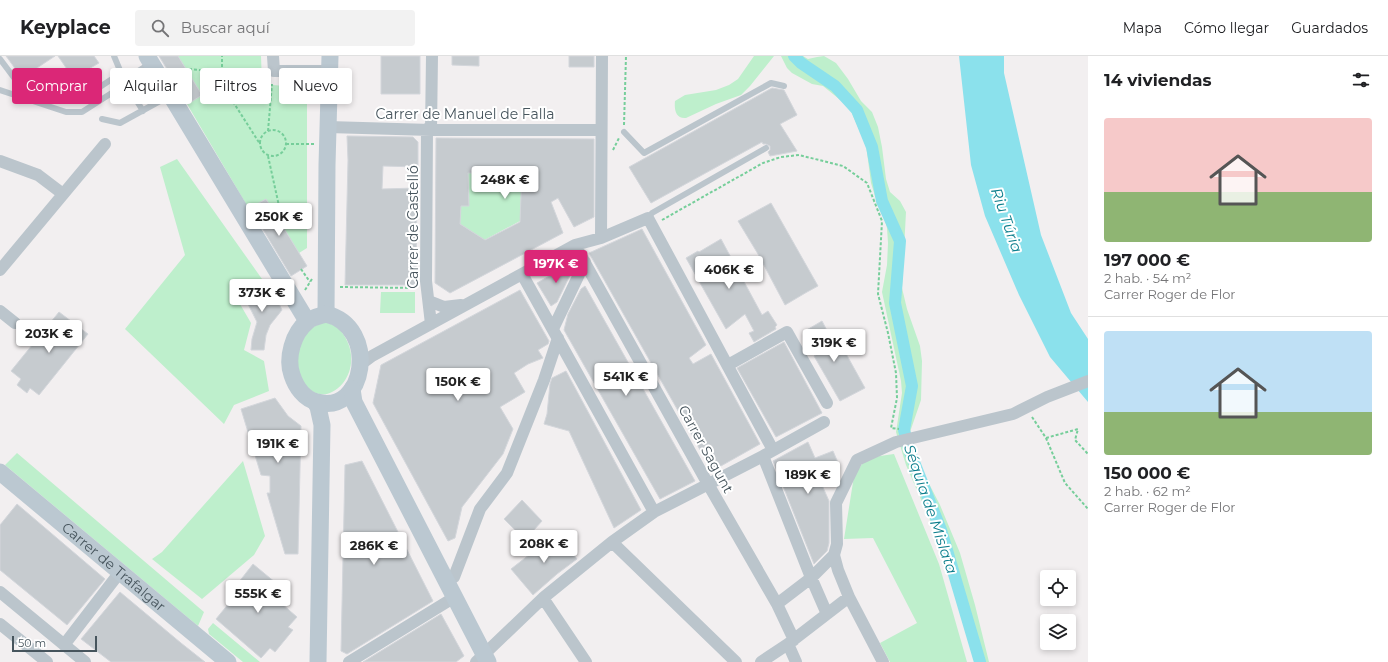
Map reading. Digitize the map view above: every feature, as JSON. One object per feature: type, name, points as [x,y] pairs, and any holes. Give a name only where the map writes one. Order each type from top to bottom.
[{"type":"street","points":[[273,56],[274,71],[330,64],[326,314]]},
{"type":"street","name":"Carrer de Castelló","points":[[431,324],[426,281],[432,56]]},
{"type":"street","points":[[601,238],[602,56]]},
{"type":"street","points":[[175,104],[307,322]]},
{"type":"street","name":"Carrer de Manuel de Falla","points":[[328,127],[429,130],[601,130]]},
{"type":"street","points":[[0,270],[105,144]]},
{"type":"street","points":[[0,161],[38,175],[64,194]]},
{"type":"street","points":[[360,365],[372,356],[575,245],[601,238],[648,218],[728,365],[768,453],[811,578],[827,614]]},
{"type":"street","name":"Carrer Sagunt","points":[[575,245],[708,484],[777,604],[791,642],[796,662]]},
{"type":"street","points":[[454,577],[480,509],[507,473],[544,380],[555,333],[585,262]]},
{"type":"street","points":[[522,274],[654,512]]},
{"type":"street","points":[[429,301],[444,307],[468,304]]},
{"type":"street","points":[[0,311],[15,322]]},
{"type":"street","points":[[326,314],[341,319],[354,334],[359,344],[360,365],[359,373],[352,390],[346,397],[337,402],[323,404],[315,402],[303,395],[298,389],[290,368],[290,358],[296,335],[307,322],[316,316],[326,314]]},
{"type":"street","points":[[728,365],[787,332],[827,403]]},
{"type":"street","points":[[777,604],[811,578],[834,555],[837,544],[836,503],[857,460],[896,442],[1013,414],[1047,397],[1088,381]]},
{"type":"street","points":[[352,390],[354,402],[457,601],[483,660],[543,598],[612,542],[654,512],[824,422]]},
{"type":"street","points":[[315,402],[318,407],[322,425],[317,659]]},
{"type":"street","name":"Carrer de Trafalgar","points":[[0,472],[228,662]]},
{"type":"street","points":[[612,542],[736,662]]},
{"type":"street","points":[[834,555],[838,570],[849,597],[883,662]]},
{"type":"street","points":[[64,645],[120,572]]},
{"type":"street","points":[[0,592],[84,662]]},
{"type":"street","points":[[761,662],[791,642],[849,597]]},
{"type":"street","points":[[543,598],[586,662]]},
{"type":"street","points":[[349,662],[450,600],[457,601]]},
{"type":"street","points":[[0,624],[47,662]]},
{"type":"lane","points":[[114,56],[119,68]]},
{"type":"lane","points":[[0,59],[18,83],[70,101],[83,98],[110,80]]},
{"type":"lane","points":[[139,68],[149,60]]},
{"type":"lane","points":[[624,132],[644,153],[771,83],[784,86]]},
{"type":"lane","points":[[0,90],[66,112],[82,112],[110,94]]},
{"type":"lane","points":[[139,104],[143,111]]},
{"type":"lane","points":[[102,120],[120,123],[155,104]]},
{"type":"lane","points":[[648,218],[652,213],[766,148]]},
{"type":"path","points":[[222,56],[222,68]]},
{"type":"path","points":[[611,156],[617,141],[624,132],[626,56]]},
{"type":"path","points":[[271,97],[272,84]]},
{"type":"path","points":[[234,104],[260,144]]},
{"type":"path","points":[[268,131],[270,104]]},
{"type":"path","points":[[268,156],[280,155],[285,148],[286,144],[284,136],[277,131],[268,131],[261,137],[260,144],[261,150],[268,156],[282,215]]},
{"type":"path","points":[[286,144],[328,145]]},
{"type":"path","points":[[648,218],[658,222],[763,163],[781,157],[799,155],[843,166],[867,183],[882,221],[878,294],[896,372],[897,398],[891,428],[896,429]]},
{"type":"path","points":[[301,269],[310,282]]},
{"type":"path","points":[[297,304],[314,276]]},
{"type":"path","points":[[338,287],[418,288],[418,281],[426,281]]},
{"type":"path","points":[[1027,408],[1046,438],[1065,483],[1088,509]]},
{"type":"path","points":[[1046,438],[1078,429],[1075,440],[1088,454]]},
{"type":"green space","points":[[178,56],[261,56],[261,68],[200,68],[200,92],[192,79],[192,68],[185,68]]},
{"type":"green space","points":[[754,56],[774,56],[741,95],[716,104],[686,118],[680,117],[676,113],[675,101],[685,95],[716,90],[729,85],[738,79]]},
{"type":"green space","points":[[781,56],[803,56],[808,59],[824,56],[836,63],[848,79],[861,101],[872,112],[878,127],[886,179],[890,192],[900,201],[906,212],[902,288],[907,309],[920,346],[922,361],[921,400],[910,432],[910,439],[923,472],[940,505],[960,553],[989,662],[976,662],[936,534],[906,465],[896,432],[902,393],[901,381],[882,292],[887,265],[887,228],[883,213],[871,183],[866,145],[849,107],[823,86],[812,84],[792,73],[787,68]]},
{"type":"green space","points":[[271,85],[279,86],[279,104],[307,104],[307,248],[299,253],[266,199],[249,209],[187,104],[192,104],[192,101],[200,96],[200,104],[271,104]]},
{"type":"green space","points":[[177,159],[262,279],[233,292],[251,323],[244,350],[264,361],[269,391],[234,405],[224,424],[125,329],[185,255],[160,167]]},
{"type":"green space","points":[[522,171],[520,221],[477,244],[480,237],[460,224],[461,206],[469,205],[468,173]]},
{"type":"green space","points":[[381,292],[415,292],[415,313],[380,313]]},
{"type":"green space","points":[[324,322],[336,326],[344,335],[348,343],[351,357],[350,370],[344,381],[336,389],[327,394],[317,393],[308,388],[300,375],[297,360],[299,348],[309,329]]},
{"type":"green space","points":[[17,453],[204,612],[198,626],[5,465]]},
{"type":"green space","points":[[894,454],[939,564],[967,662],[890,662],[880,643],[917,623],[873,538],[844,539],[854,476],[866,458]]},
{"type":"green space","points":[[243,461],[265,536],[254,555],[202,599],[152,559],[162,552]]},
{"type":"green space","points":[[213,623],[260,662],[243,662],[209,634],[208,629]]},
{"type":"water","name":"Riu Túria","points":[[959,56],[1004,56],[1004,73],[1041,235],[1071,313],[1088,339],[1088,402],[1050,357],[1019,295],[985,216],[971,165]]},
{"type":"building","points":[[6,56],[55,56],[37,68],[15,68]]},
{"type":"building","points":[[58,56],[94,56],[99,63],[90,68],[66,68]]},
{"type":"building","points":[[159,56],[178,56],[185,68],[166,68]]},
{"type":"building","points":[[381,56],[420,56],[420,94],[381,94]]},
{"type":"building","points":[[452,56],[479,56],[479,66],[452,65]]},
{"type":"building","points":[[569,56],[594,56],[594,67],[569,67]]},
{"type":"building","points":[[192,79],[200,92],[200,96],[192,101]]},
{"type":"building","points":[[772,88],[784,90],[797,115],[780,124],[797,151],[770,156],[768,152],[770,150],[770,146],[763,144],[762,142],[651,203],[629,167]]},
{"type":"building","points":[[347,136],[413,137],[418,142],[418,167],[383,166],[382,189],[417,188],[416,285],[345,285],[348,160]]},
{"type":"building","points":[[436,138],[594,139],[594,217],[574,227],[558,198],[551,202],[563,233],[450,293],[435,283]],"holes":[[[522,171],[520,222],[485,240],[460,224],[461,206],[469,206],[468,173],[486,173],[486,175]]]},
{"type":"building","points":[[266,199],[307,266],[291,276],[250,208]]},
{"type":"building","points":[[771,203],[818,286],[785,305],[758,254],[738,221]]},
{"type":"building","points":[[642,229],[706,345],[689,358],[693,364],[711,354],[760,444],[712,471],[589,253]]},
{"type":"building","points":[[721,239],[762,315],[768,311],[777,325],[775,327],[776,329],[754,342],[749,333],[754,331],[745,314],[726,329],[686,258]]},
{"type":"building","points":[[574,262],[575,265],[557,302],[551,306],[537,283]]},
{"type":"building","points":[[268,282],[282,310],[270,325],[266,335],[264,350],[251,350],[252,339],[257,322],[243,294]]},
{"type":"building","points":[[585,286],[695,481],[660,499],[564,330],[568,314],[581,289]]},
{"type":"building","points":[[520,290],[549,341],[548,344],[538,350],[543,358],[528,364],[514,373],[525,392],[500,407],[513,429],[503,454],[462,507],[455,538],[448,541],[373,403],[381,365]]},
{"type":"building","points":[[59,312],[88,334],[39,395],[30,388],[27,393],[17,385],[21,379],[11,371]]},
{"type":"building","points":[[822,321],[834,344],[839,341],[865,388],[840,401],[814,356],[817,354],[805,331]]},
{"type":"building","points":[[784,342],[822,413],[776,437],[737,368]]},
{"type":"building","points":[[566,371],[641,510],[614,528],[569,431],[544,424],[547,414],[552,378]]},
{"type":"building","points":[[275,398],[288,416],[301,426],[298,554],[285,554],[267,493],[270,493],[270,476],[261,475],[241,409]]},
{"type":"building","points":[[808,442],[815,458],[833,451],[839,465],[817,474],[829,501],[829,543],[827,551],[814,564],[773,461]]},
{"type":"building","points":[[362,461],[433,601],[347,654],[341,651],[345,465]]},
{"type":"building","points":[[522,500],[542,521],[525,540],[504,519]]},
{"type":"building","points":[[17,504],[105,579],[67,625],[0,570],[0,525]]},
{"type":"building","points":[[557,533],[577,559],[533,595],[511,569]]},
{"type":"building","points":[[253,564],[282,588],[274,597],[297,617],[288,627],[293,630],[275,652],[270,648],[261,658],[216,619],[239,591],[235,587]]},
{"type":"building","points":[[120,592],[205,662],[111,662],[81,639]]},
{"type":"building","points":[[441,614],[464,656],[456,662],[363,662]]},
{"type":"waterway","name":"Séquia de Mislata","points":[[794,56],[801,63],[835,86],[857,110],[872,147],[882,201],[900,241],[895,303],[912,386],[904,430],[910,452],[941,530],[980,662]]}]
